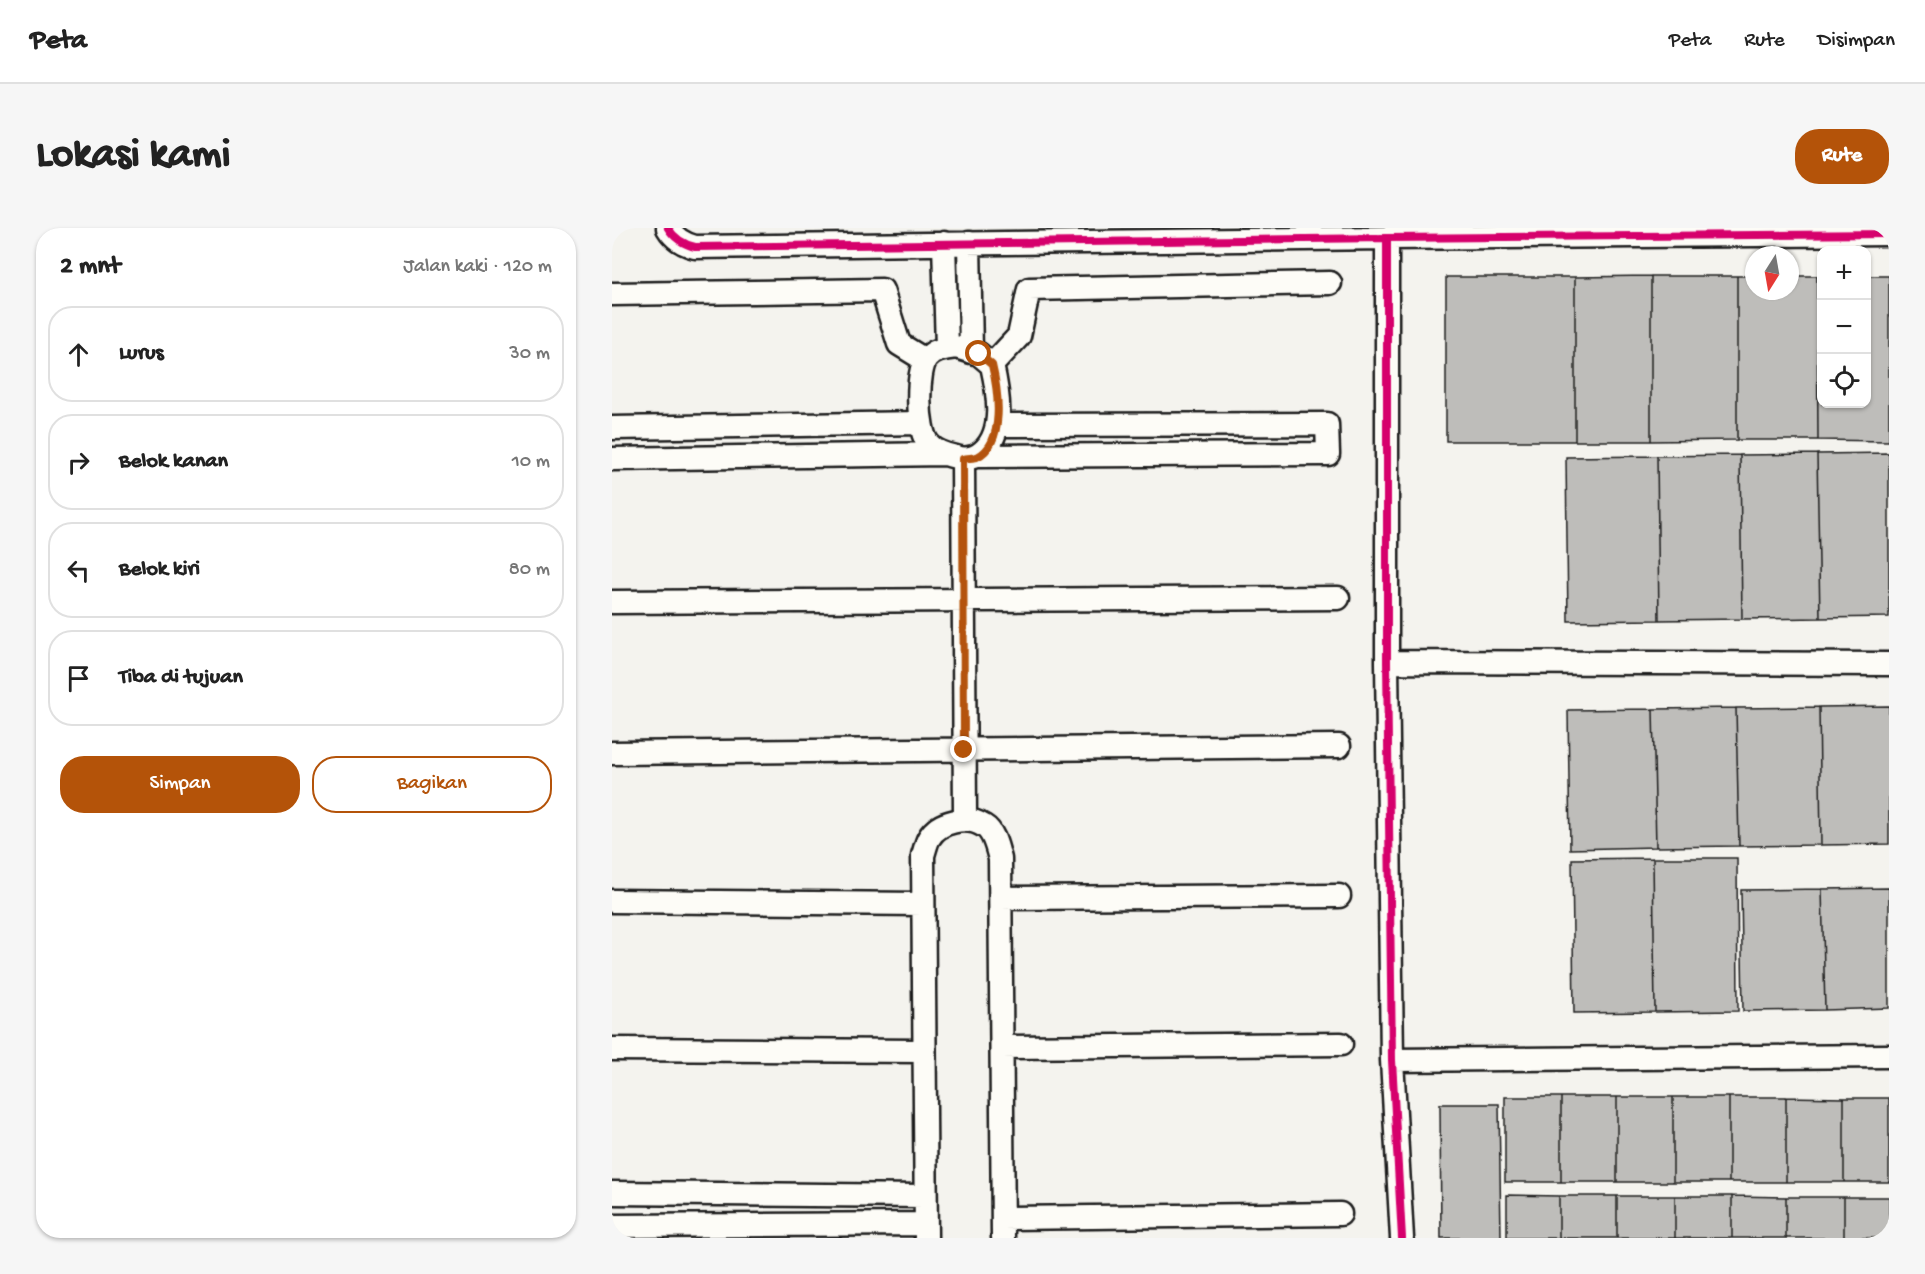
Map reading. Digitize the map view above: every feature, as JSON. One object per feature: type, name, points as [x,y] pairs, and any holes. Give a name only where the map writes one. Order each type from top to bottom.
[{"type":"street","points":[[679,232],[694,247],[1889,234]]},
{"type":"street","points":[[1387,238],[1387,662],[1392,1060],[1402,1238]]},
{"type":"street","points":[[944,243],[947,348]]},
{"type":"street","points":[[969,243],[971,352]]},
{"type":"street","points":[[992,365],[1019,336],[1029,290],[1330,283]]},
{"type":"street","points":[[612,294],[882,290],[899,344],[925,360]]},
{"type":"street","points":[[956,347],[979,354],[992,365],[998,401],[997,424],[990,445],[962,457],[927,442],[921,423],[920,380],[925,360],[936,350],[947,348],[956,347]]},
{"type":"street","points":[[612,428],[921,423]]},
{"type":"street","points":[[612,459],[1328,454],[1327,424],[997,424]]},
{"type":"street","points":[[962,457],[965,819]]},
{"type":"street","points":[[612,602],[1338,598]]},
{"type":"street","points":[[1387,662],[1889,664]]},
{"type":"street","points":[[612,753],[1339,746]]},
{"type":"street","points":[[612,1226],[925,1231],[922,855],[930,836],[943,825],[965,819],[985,826],[996,841],[1000,859],[1003,1228],[1340,1214]]},
{"type":"street","points":[[1001,898],[1339,896]]},
{"type":"street","points":[[612,901],[923,904]]},
{"type":"street","points":[[1002,1047],[1341,1044]]},
{"type":"street","points":[[612,1049],[924,1051]]},
{"type":"street","points":[[1392,1060],[1889,1056]]},
{"type":"street","points":[[612,1193],[924,1196]]},
{"type":"building","points":[[1651,276],[1651,441],[1575,441],[1575,277]]},
{"type":"building","points":[[1651,276],[1737,276],[1737,440],[1651,441]]},
{"type":"building","points":[[1737,276],[1745,276],[1745,300],[1799,300],[1799,276],[1817,276],[1818,440],[1737,440]]},
{"type":"building","points":[[1871,276],[1889,276],[1889,441],[1818,440],[1818,408],[1871,408]]},
{"type":"building","points":[[1446,277],[1575,277],[1575,441],[1446,441]]},
{"type":"building","points":[[1889,453],[1889,617],[1820,618],[1817,454]]},
{"type":"building","points":[[1817,454],[1820,618],[1742,619],[1740,455]]},
{"type":"building","points":[[1740,455],[1742,619],[1659,620],[1657,456]]},
{"type":"building","points":[[1657,456],[1659,620],[1568,621],[1566,457]]},
{"type":"building","points":[[1889,706],[1889,844],[1821,845],[1819,707]]},
{"type":"building","points":[[1819,707],[1821,845],[1739,846],[1736,708]]},
{"type":"building","points":[[1736,708],[1739,846],[1656,847],[1653,709]]},
{"type":"building","points":[[1653,709],[1656,847],[1570,849],[1568,710]]},
{"type":"building","points":[[1653,858],[1737,858],[1738,1011],[1655,1012]]},
{"type":"building","points":[[1653,858],[1655,1012],[1574,1013],[1572,859]]},
{"type":"building","points":[[1889,888],[1889,1008],[1825,1010],[1822,889]]},
{"type":"building","points":[[1822,889],[1825,1010],[1743,1011],[1741,890]]},
{"type":"building","points":[[1505,1097],[1561,1097],[1561,1182],[1505,1182]]},
{"type":"building","points":[[1561,1097],[1617,1097],[1617,1182],[1561,1182]]},
{"type":"building","points":[[1617,1097],[1673,1097],[1673,1182],[1617,1182]]},
{"type":"building","points":[[1673,1097],[1729,1097],[1729,1182],[1673,1182]]},
{"type":"building","points":[[1729,1097],[1786,1097],[1786,1182],[1729,1182]]},
{"type":"building","points":[[1786,1097],[1844,1098],[1844,1182],[1786,1182]]},
{"type":"building","points":[[1844,1098],[1889,1098],[1889,1182],[1844,1182]]},
{"type":"building","points":[[1440,1104],[1499,1104],[1501,1238],[1441,1238]]},
{"type":"building","points":[[1507,1195],[1559,1196],[1559,1238],[1507,1238]]},
{"type":"building","points":[[1559,1196],[1617,1196],[1617,1238],[1559,1238]]},
{"type":"building","points":[[1617,1196],[1675,1196],[1675,1238],[1617,1238]]},
{"type":"building","points":[[1675,1196],[1732,1196],[1732,1238],[1675,1238]]},
{"type":"building","points":[[1732,1196],[1786,1197],[1786,1238],[1732,1238]]},
{"type":"building","points":[[1786,1197],[1844,1197],[1844,1238],[1786,1238]]},
{"type":"building","points":[[1844,1197],[1889,1197],[1889,1238],[1844,1238]]},
{"type":"cycle path","points":[[668,228],[679,240],[695,247],[1889,234]]},
{"type":"cycle path","points":[[1387,238],[1387,662],[1392,1060],[1402,1238]]},
{"type":"route","points":[[964,750],[963,459],[977,456],[990,445],[997,424],[998,401],[992,365],[979,354]]}]
